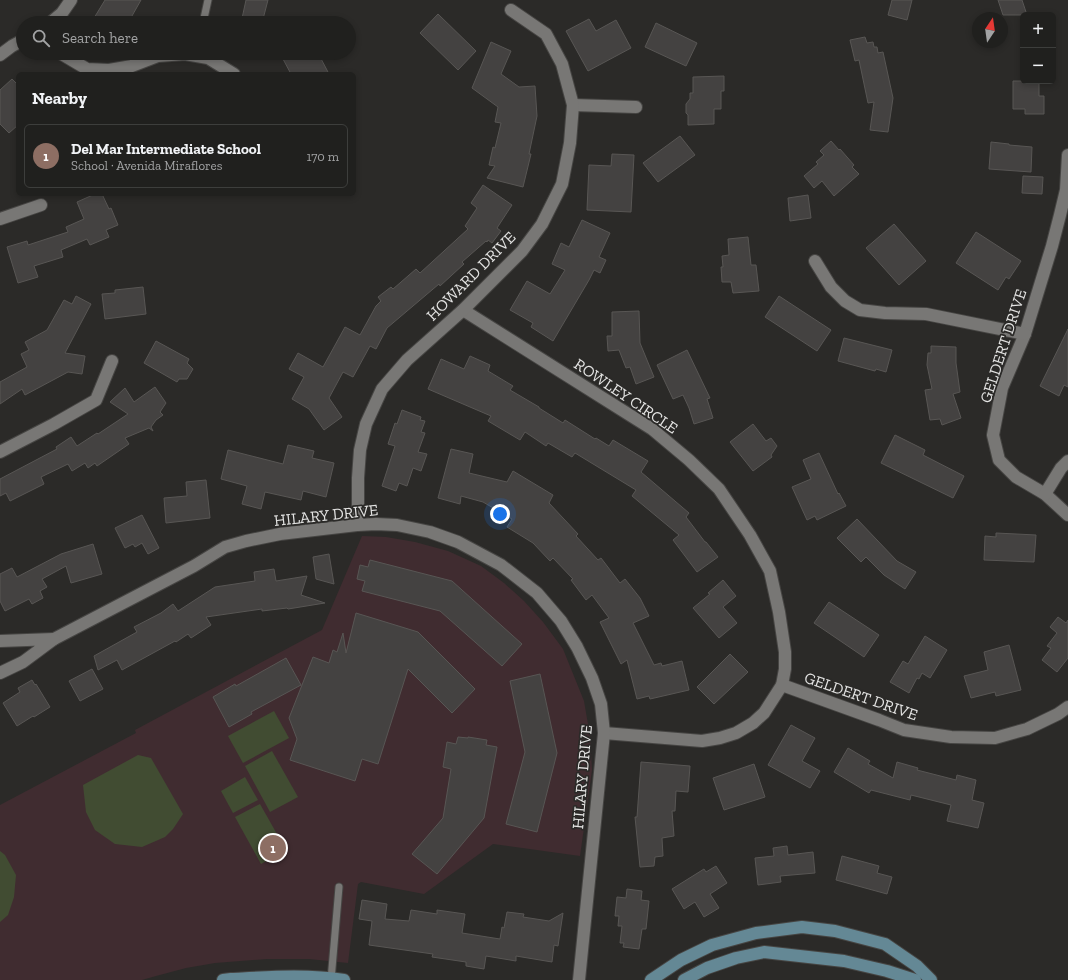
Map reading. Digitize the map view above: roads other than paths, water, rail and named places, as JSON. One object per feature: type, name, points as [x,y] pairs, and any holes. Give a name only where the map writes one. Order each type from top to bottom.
[{"type":"street","points":[[58,16],[70,0]]},
{"type":"street","name":"HOWARD DRIVE","points":[[357,524],[360,450],[366,424],[382,389],[407,360],[463,310],[522,251],[542,224],[562,184],[570,143],[573,105],[562,64],[546,34],[511,10]]},
{"type":"street","points":[[0,55],[16,44]]},
{"type":"street","points":[[71,60],[86,69],[109,70],[132,66],[148,60]]},
{"type":"street","points":[[211,60],[231,72]]},
{"type":"street","points":[[573,105],[636,107]]},
{"type":"street","name":"GELDERT DRIVE","points":[[1068,155],[1066,190],[1052,246],[1024,334],[1002,388],[993,435],[999,460],[1016,477],[1045,494],[1068,515]]},
{"type":"street","points":[[0,218],[41,205]]},
{"type":"street","points":[[815,261],[831,287],[845,301],[860,310],[885,313],[926,314],[1024,334]]},
{"type":"street","name":"ROWLEY CIRCLE","points":[[463,310],[652,429],[689,460],[719,489],[750,535],[770,571],[779,612],[785,652],[785,669],[782,685],[764,713],[736,733],[720,738],[702,741],[604,733]]},
{"type":"street","points":[[0,452],[96,400],[112,361]]},
{"type":"street","points":[[1045,494],[1061,468],[1068,461]]},
{"type":"street","name":"HILARY DRIVE","points":[[0,673],[23,662],[54,640],[194,566],[225,547],[280,534],[357,524],[397,525],[430,532],[458,542],[501,565],[537,594],[561,621],[577,647],[589,672],[601,704],[604,733],[579,980]]},
{"type":"street","name":"HILARY DRIVE","points":[[0,642],[54,640]]},
{"type":"street","name":"GELDERT DRIVE","points":[[782,685],[904,730],[951,737],[995,738],[1027,729],[1058,714],[1068,707]]},
{"type":"street","points":[[651,980],[681,960],[712,945],[756,933],[802,927],[835,931],[885,944],[917,966],[932,980]]},
{"type":"street","points":[[684,980],[707,968],[736,958],[764,952],[844,961],[887,971],[915,980]]},
{"type":"street","points":[[223,980],[285,976],[344,980]]},
{"type":"lane","points":[[205,16],[208,0]]},
{"type":"lane","points":[[332,979],[339,887]]},
{"type":"place","name":"Del Mar Intermediate School","points":[[273,848]]}]
